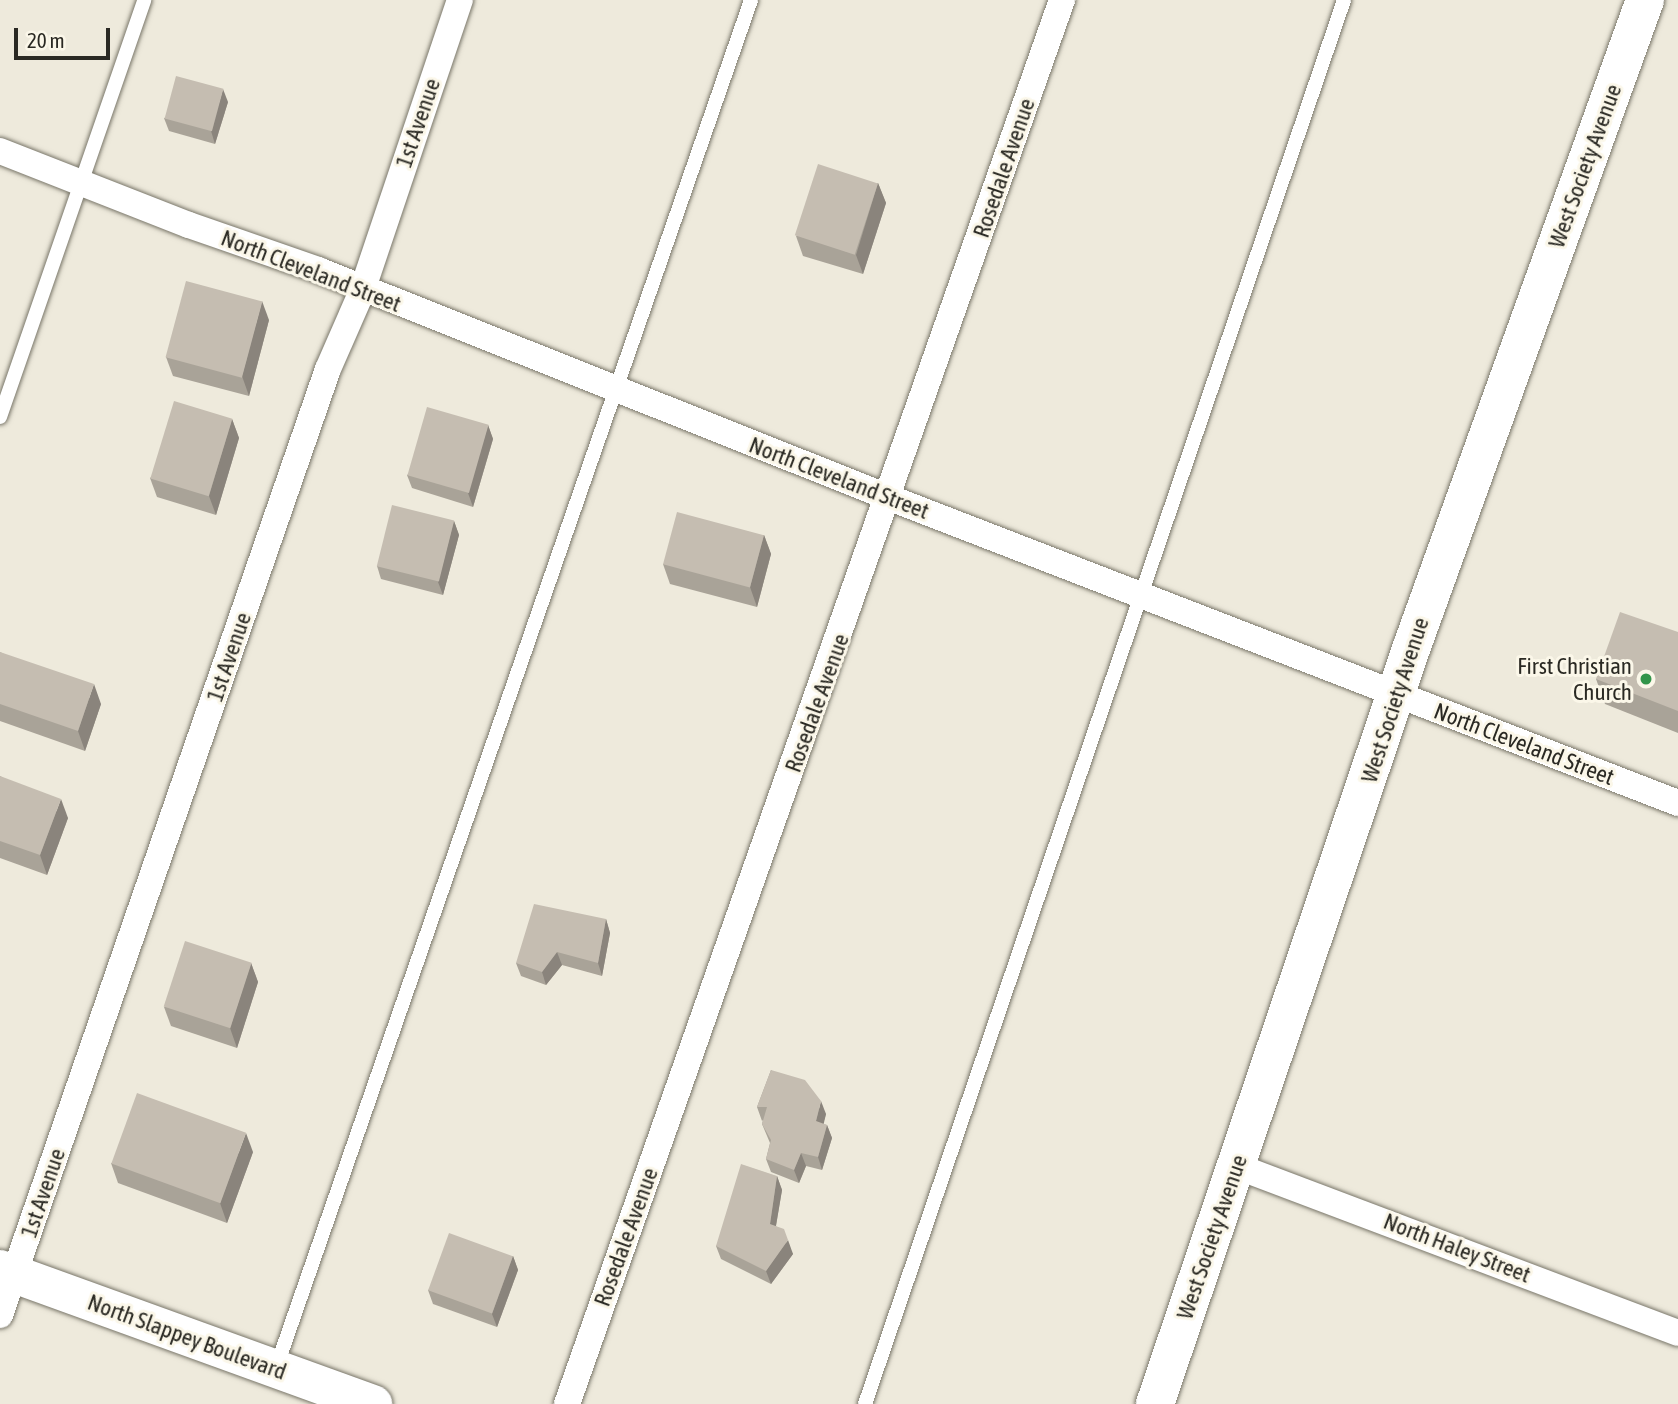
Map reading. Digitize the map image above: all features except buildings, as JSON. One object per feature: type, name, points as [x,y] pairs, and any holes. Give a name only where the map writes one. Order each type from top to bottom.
[{"type":"street","name":"1st Avenue","points":[[0,1315],[7,1272],[328,369],[362,291],[460,0]]},
{"type":"street","name":"Rosedale Avenue","points":[[567,1404],[890,498],[1062,0]]},
{"type":"street","name":"West Society Avenue","points":[[1155,1404],[1398,696],[1645,0]]},
{"type":"street","name":"North Cleveland Street","points":[[0,152],[318,270],[362,291],[890,498],[1678,803]]},
{"type":"street","name":"North Haley Street","points":[[1236,1166],[1678,1333]]},
{"type":"street","name":"North Slappey Boulevard","points":[[7,1272],[373,1404]]},
{"type":"lane","points":[[0,417],[144,0]]},
{"type":"lane","points":[[276,1369],[751,0]]},
{"type":"lane","points":[[865,1404],[1138,594],[1343,0]]},
{"type":"place","name":"First Christian Church","points":[[1646,679]]}]
